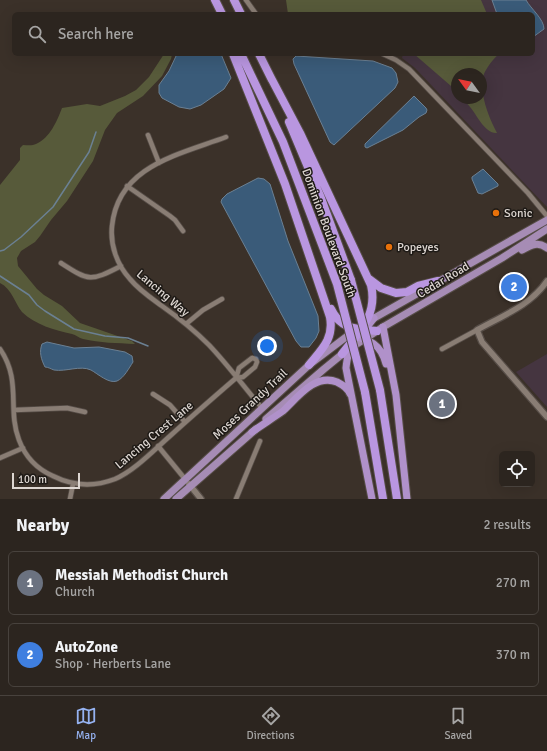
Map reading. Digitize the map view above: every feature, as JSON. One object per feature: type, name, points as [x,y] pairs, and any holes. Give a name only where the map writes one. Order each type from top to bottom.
[{"type":"highway","points":[[211,0],[216,12]]},
{"type":"highway","points":[[215,0],[221,12]]},
{"type":"highway","points":[[234,0],[240,12]]},
{"type":"highway","points":[[234,56],[285,184],[330,317],[331,332],[326,344],[309,365]]},
{"type":"highway","name":"Dominion Boulevard South","points":[[242,56],[283,142],[337,284],[365,392],[383,499]]},
{"type":"highway","name":"Dominion Boulevard South","points":[[261,56],[319,193],[351,280],[380,390],[398,499]]},
{"type":"highway","points":[[270,76],[300,133],[370,285],[373,297],[372,306],[350,348],[346,368],[372,499]]},
{"type":"highway","points":[[364,272],[377,286],[384,290],[396,293],[407,292],[418,286],[438,281]]},
{"type":"highway","points":[[320,284],[333,313],[338,320],[359,333],[379,349],[385,360],[400,431]]},
{"type":"highway","points":[[342,354],[359,333],[380,329],[396,395],[407,499]]},
{"type":"highway","points":[[252,432],[282,412],[319,381],[330,380],[341,384],[347,389],[352,398]]},
{"type":"main road","name":"Cedar Road","points":[[359,333],[374,318],[547,220]]},
{"type":"main road","name":"Cedar Road","points":[[380,329],[502,258],[547,229]]},
{"type":"main road","points":[[502,258],[537,244],[543,245],[547,248]]},
{"type":"main road","name":"Moses Grandy Trail","points":[[164,499],[309,365],[359,333]]},
{"type":"main road","name":"Moses Grandy Trail","points":[[176,499],[350,348]]},
{"type":"street","points":[[246,0],[255,12]]},
{"type":"street","points":[[387,56],[409,69],[528,192],[547,216]]},
{"type":"street","points":[[148,135],[159,163]]},
{"type":"street","name":"Lancing Way","points":[[226,137],[159,163],[141,173],[127,186],[116,206],[111,229],[113,246],[121,266],[134,284],[186,324],[209,345],[262,408]]},
{"type":"street","points":[[127,186],[175,220],[183,231]]},
{"type":"street","points":[[61,263],[81,276],[88,278],[102,276],[121,266]]},
{"type":"street","points":[[442,349],[527,302],[538,293],[547,281]]},
{"type":"street","points":[[186,324],[203,310],[222,299]]},
{"type":"street","points":[[477,330],[482,342],[547,417]]},
{"type":"street","name":"Lancing Crest Lane","points":[[0,349],[6,358],[12,375],[16,433],[26,454],[40,469],[64,482],[72,484],[99,484],[117,478],[129,471],[236,378]]},
{"type":"street","points":[[249,359],[256,359],[257,362],[255,367],[243,377],[236,378],[238,368],[249,359]]},
{"type":"street","points":[[153,394],[170,405],[185,422]]},
{"type":"street","points":[[14,410],[68,408],[85,412]]},
{"type":"street","points":[[236,499],[260,441]]},
{"type":"street","points":[[158,446],[201,499]]},
{"type":"street","points":[[0,458],[23,448]]},
{"type":"street","points":[[70,499],[72,484]]},
{"type":"shaded area","points":[[412,0],[547,0],[547,207],[415,68],[402,58],[402,56],[535,56],[535,12],[408,12]]},
{"type":"shaded area","points":[[547,354],[547,407],[516,372]]},
{"type":"green space","points":[[286,0],[481,0],[486,12],[288,12]]},
{"type":"green space","points":[[163,56],[172,56],[162,76],[143,96],[117,113],[105,130],[93,161],[67,201],[35,242],[21,251],[17,258],[18,266],[37,289],[62,306],[80,323],[132,341],[135,344],[83,339],[73,334],[39,324],[27,317],[22,312],[10,292],[0,283],[0,185],[20,160],[20,148],[23,145],[36,144],[45,138],[55,124],[62,108],[87,104],[100,106],[136,90],[149,77]]},
{"type":"green space","points":[[416,56],[497,56],[487,69],[451,68],[451,86]]},
{"type":"green space","points":[[467,104],[485,104],[497,133],[485,127]]},
{"type":"water","points":[[492,0],[526,0],[540,18],[544,29],[535,36],[535,12],[496,12]]},
{"type":"water","points":[[176,56],[222,56],[231,78],[224,89],[201,105],[190,109],[179,107],[162,98],[159,93],[159,85],[169,71]]},
{"type":"water","points":[[296,56],[373,61],[392,68],[396,73],[398,82],[395,88],[334,145],[330,142],[294,64],[293,59]]},
{"type":"water","points":[[414,96],[426,108],[426,113],[403,130],[367,148],[365,147],[365,144]]},
{"type":"water","points":[[483,169],[498,184],[498,186],[482,194],[478,193],[472,177]]},
{"type":"water","points":[[258,178],[264,179],[270,184],[288,241],[318,316],[319,331],[309,347],[301,347],[296,341],[221,202],[227,194]]},
{"type":"water","points":[[47,342],[74,348],[99,347],[125,352],[132,356],[133,362],[122,378],[114,382],[107,380],[91,370],[82,368],[54,370],[45,367],[42,358],[42,344]]},
{"type":"waterway","points":[[0,251],[4,250],[21,237],[53,207],[89,152],[96,132]]},
{"type":"waterway","points":[[0,276],[29,295],[37,305],[45,311],[74,329],[105,336],[128,338],[148,346]]},
{"type":"place","name":"Sonic","points":[[496,213]]},
{"type":"place","name":"Popeyes","points":[[389,247]]},
{"type":"place","name":"AutoZone","points":[[514,287]]},
{"type":"place","name":"Messiah Methodist Church","points":[[442,404]]}]
